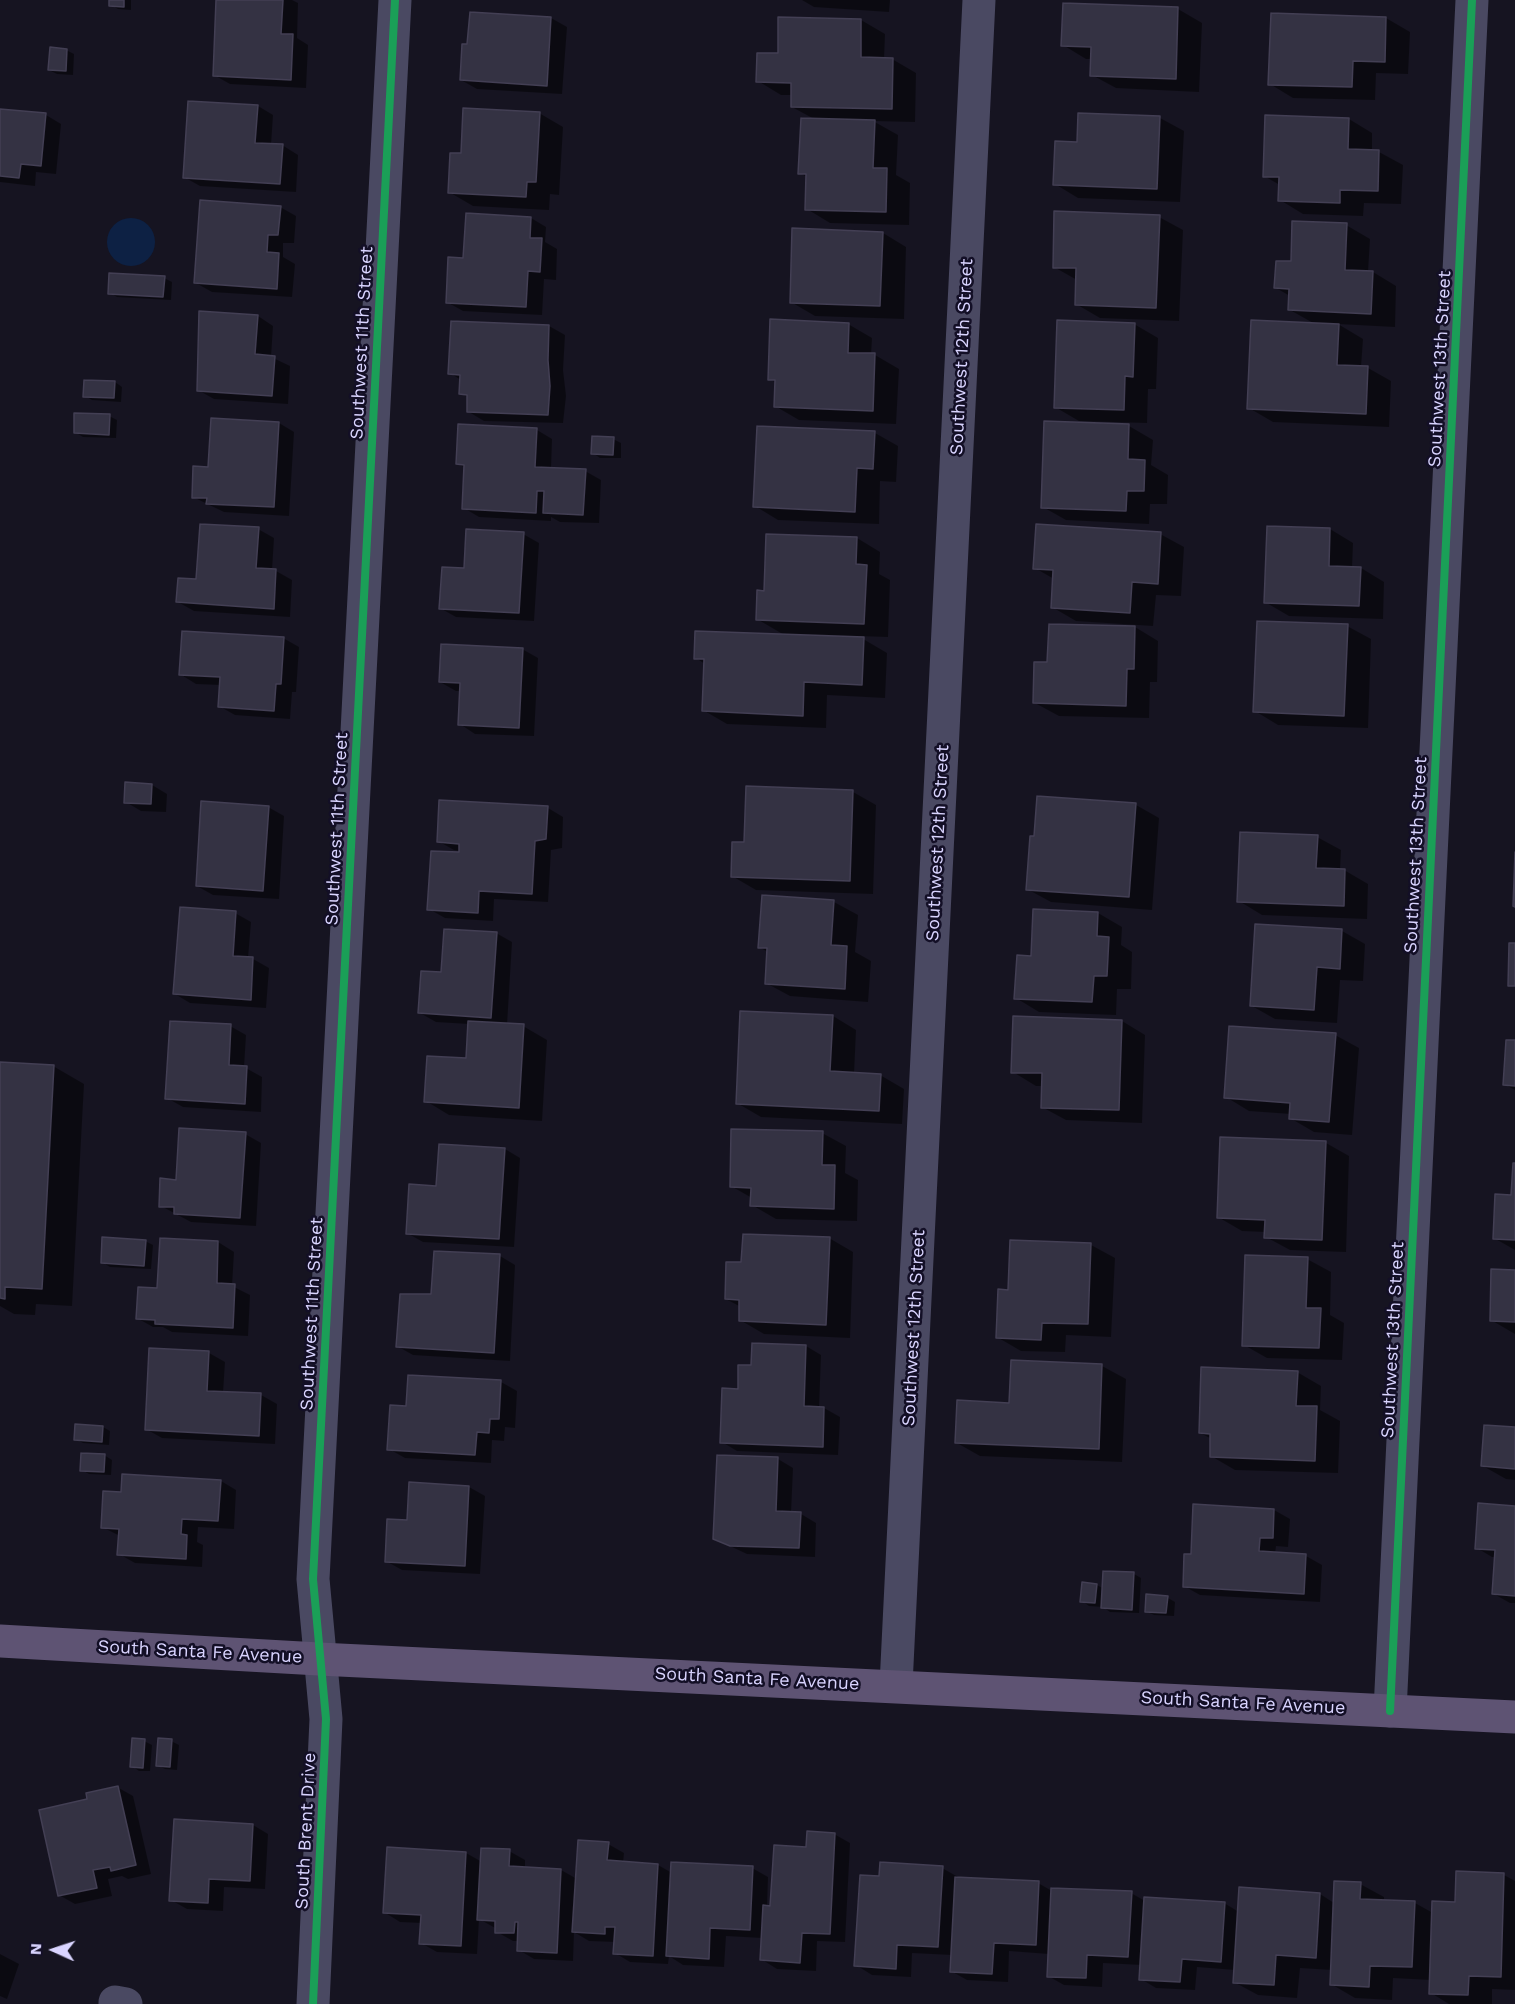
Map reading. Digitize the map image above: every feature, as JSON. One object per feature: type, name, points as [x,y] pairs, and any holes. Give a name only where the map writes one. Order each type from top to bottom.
[{"type":"main road","name":"South Santa Fe Avenue","points":[[0,1641],[319,1659],[896,1685],[1515,1717]]},
{"type":"street","name":"Southwest 11th Street","points":[[319,1659],[313,1579],[395,0]]},
{"type":"street","name":"Southwest 12th Street","points":[[896,1685],[979,0]]},
{"type":"street","name":"Southwest 13th Street","points":[[1390,1711],[1472,0]]},
{"type":"street","name":"South Brent Drive","points":[[313,2004],[326,1719],[319,1659]]},
{"type":"water","points":[[126,218],[136,218],[151,228],[155,242],[154,251],[145,262],[136,266],[126,266],[111,256],[107,247],[107,237],[117,222]]},
{"type":"building","points":[[109,0],[124,0],[124,7],[109,6]]},
{"type":"building","points":[[216,0],[283,0],[281,34],[293,34],[291,80],[213,76]]},
{"type":"building","points":[[1063,3],[1178,7],[1176,79],[1090,76],[1091,47],[1061,46]]},
{"type":"building","points":[[470,12],[551,17],[547,86],[460,80],[462,44],[467,44]]},
{"type":"building","points":[[1271,13],[1386,17],[1385,62],[1353,61],[1352,87],[1268,85]]},
{"type":"building","points":[[778,17],[861,19],[861,57],[893,58],[892,109],[791,107],[791,83],[756,82],[757,53],[778,53]]},
{"type":"building","points":[[50,47],[67,49],[66,71],[48,70]]},
{"type":"building","points":[[188,101],[258,105],[255,143],[283,144],[280,184],[183,178]]},
{"type":"building","points":[[463,108],[540,112],[536,182],[527,182],[526,197],[448,193],[450,153],[461,153]]},
{"type":"building","points":[[0,109],[46,113],[41,166],[21,164],[19,178],[0,176]]},
{"type":"building","points":[[1078,113],[1160,116],[1157,189],[1053,185],[1055,141],[1077,142]]},
{"type":"building","points":[[1265,115],[1349,118],[1348,149],[1379,150],[1378,191],[1340,190],[1340,203],[1278,201],[1279,177],[1263,177]]},
{"type":"building","points":[[801,118],[875,120],[873,168],[887,168],[886,212],[805,210],[806,174],[798,174]]},
{"type":"building","points":[[200,200],[281,206],[278,235],[268,235],[267,252],[279,253],[277,289],[194,283]]},
{"type":"building","points":[[1054,211],[1160,215],[1156,308],[1075,305],[1076,268],[1053,268]]},
{"type":"building","points":[[466,213],[531,217],[530,238],[542,238],[540,272],[528,271],[526,307],[446,303],[448,257],[463,258]]},
{"type":"building","points":[[1292,221],[1347,223],[1345,270],[1373,271],[1371,314],[1288,310],[1289,289],[1274,288],[1276,261],[1291,261]]},
{"type":"building","points":[[792,228],[883,232],[880,306],[790,303]]},
{"type":"building","points":[[109,273],[165,276],[163,297],[108,294]]},
{"type":"building","points":[[199,311],[258,315],[255,354],[275,356],[272,396],[197,391]]},
{"type":"building","points":[[770,319],[849,323],[848,353],[875,353],[873,411],[774,407],[775,380],[768,380]]},
{"type":"building","points":[[1057,320],[1135,323],[1133,377],[1125,376],[1124,410],[1054,408]]},
{"type":"building","points":[[1251,320],[1339,324],[1337,365],[1368,366],[1366,414],[1247,409]]},
{"type":"building","points":[[451,321],[549,325],[548,415],[467,412],[467,395],[459,394],[460,375],[448,374]]},
{"type":"building","points":[[84,380],[115,381],[114,398],[83,397]]},
{"type":"building","points":[[74,413],[110,414],[109,435],[74,433]]},
{"type":"building","points":[[211,418],[279,422],[274,507],[206,504],[207,498],[192,498],[193,466],[208,467]]},
{"type":"building","points":[[1044,421],[1129,424],[1128,459],[1145,460],[1144,491],[1127,491],[1126,511],[1041,508]]},
{"type":"building","points":[[458,424],[537,428],[535,467],[586,469],[583,515],[543,513],[544,491],[537,491],[536,513],[462,509],[464,465],[456,464]]},
{"type":"building","points":[[757,426],[875,431],[873,469],[857,468],[855,512],[753,507]]},
{"type":"building","points":[[592,436],[614,437],[613,455],[591,454]]},
{"type":"building","points":[[200,524],[259,527],[256,568],[276,569],[274,609],[176,602],[178,578],[196,579]]},
{"type":"building","points":[[1036,524],[1161,532],[1158,584],[1132,582],[1130,613],[1051,608],[1053,570],[1033,569]]},
{"type":"building","points":[[1267,526],[1330,528],[1329,566],[1361,567],[1359,606],[1264,603]]},
{"type":"building","points":[[466,529],[524,532],[519,613],[439,609],[442,567],[464,568]]},
{"type":"building","points":[[766,534],[857,537],[856,564],[867,565],[864,624],[756,620],[757,590],[764,591]]},
{"type":"building","points":[[1257,621],[1348,624],[1344,716],[1253,712]]},
{"type":"building","points":[[1049,624],[1135,626],[1134,669],[1127,669],[1126,706],[1033,703],[1034,662],[1047,662]]},
{"type":"building","points":[[182,631],[284,637],[281,684],[276,684],[274,711],[218,707],[220,677],[179,675]]},
{"type":"building","points":[[695,631],[864,637],[862,685],[804,682],[803,716],[702,711],[704,659],[694,659]]},
{"type":"building","points":[[441,644],[523,648],[519,728],[458,725],[460,683],[439,682]]},
{"type":"building","points":[[125,782],[152,784],[151,804],[124,803]]},
{"type":"building","points":[[746,786],[853,790],[850,881],[731,877],[732,842],[744,842]]},
{"type":"building","points":[[1037,796],[1136,803],[1129,897],[1026,890],[1030,836],[1034,836]]},
{"type":"building","points":[[439,800],[548,806],[546,839],[535,841],[532,894],[479,891],[478,913],[427,910],[431,851],[459,852],[459,844],[437,842]]},
{"type":"building","points":[[201,801],[269,806],[263,891],[196,886]]},
{"type":"building","points":[[1240,832],[1318,835],[1316,868],[1345,869],[1344,906],[1237,902]]},
{"type":"building","points":[[1515,852],[1515,907],[1513,906]]},
{"type":"building","points":[[762,895],[834,900],[831,945],[847,946],[845,989],[765,984],[767,948],[758,948]]},
{"type":"building","points":[[180,907],[236,911],[233,956],[253,957],[251,1000],[173,994]]},
{"type":"building","points":[[1033,909],[1098,912],[1097,936],[1109,937],[1107,976],[1094,976],[1092,1002],[1014,999],[1017,955],[1031,956]]},
{"type":"building","points":[[1255,924],[1342,929],[1340,969],[1317,967],[1314,1010],[1250,1006]]},
{"type":"building","points":[[444,929],[497,932],[491,1018],[418,1013],[421,971],[441,972]]},
{"type":"building","points":[[1509,943],[1515,943],[1515,986],[1508,986]]},
{"type":"building","points":[[740,1011],[833,1015],[830,1071],[881,1074],[879,1111],[736,1104]]},
{"type":"building","points":[[1013,1016],[1122,1020],[1119,1110],[1041,1108],[1042,1073],[1011,1073]]},
{"type":"building","points":[[170,1021],[231,1024],[229,1065],[247,1066],[245,1104],[165,1099]]},
{"type":"building","points":[[468,1021],[524,1024],[519,1108],[424,1102],[427,1056],[466,1058]]},
{"type":"building","points":[[1229,1026],[1336,1033],[1329,1122],[1289,1119],[1290,1103],[1224,1098]]},
{"type":"building","points":[[1506,1040],[1515,1040],[1515,1086],[1503,1085]]},
{"type":"building","points":[[0,1062],[54,1065],[42,1289],[5,1287],[5,1299],[0,1298]]},
{"type":"building","points":[[179,1128],[246,1132],[240,1218],[174,1214],[174,1207],[159,1207],[160,1178],[176,1180]]},
{"type":"building","points":[[731,1129],[823,1131],[822,1165],[835,1165],[834,1209],[750,1206],[751,1188],[730,1187]]},
{"type":"building","points":[[1220,1137],[1326,1141],[1322,1240],[1264,1238],[1265,1220],[1217,1218]]},
{"type":"building","points":[[439,1144],[505,1148],[499,1239],[406,1234],[409,1184],[436,1186]]},
{"type":"building","points":[[1513,1163],[1515,1163],[1515,1240],[1493,1239],[1495,1194],[1511,1195]]},
{"type":"building","points":[[743,1234],[830,1237],[826,1325],[739,1321],[739,1300],[725,1299],[726,1262],[741,1262]]},
{"type":"building","points":[[102,1237],[146,1240],[144,1266],[101,1263]]},
{"type":"building","points":[[160,1238],[218,1241],[217,1283],[235,1284],[233,1328],[155,1324],[155,1320],[136,1319],[138,1287],[157,1288]]},
{"type":"building","points":[[1010,1240],[1091,1243],[1088,1324],[1042,1323],[1041,1340],[996,1338],[998,1289],[1008,1290]]},
{"type":"building","points":[[434,1251],[500,1254],[494,1353],[396,1347],[400,1294],[431,1294]]},
{"type":"building","points":[[1245,1255],[1308,1257],[1306,1308],[1321,1308],[1319,1348],[1242,1346]]},
{"type":"building","points":[[1491,1269],[1515,1270],[1515,1322],[1490,1321]]},
{"type":"building","points":[[752,1343],[806,1345],[804,1406],[824,1407],[823,1447],[720,1443],[722,1388],[738,1389],[738,1365],[751,1365]]},
{"type":"building","points":[[149,1348],[209,1351],[207,1391],[261,1393],[259,1436],[145,1430]]},
{"type":"building","points":[[1011,1360],[1102,1364],[1099,1449],[955,1443],[957,1400],[1009,1403]]},
{"type":"building","points":[[1201,1367],[1298,1371],[1296,1406],[1317,1406],[1315,1461],[1210,1457],[1210,1434],[1199,1433]]},
{"type":"building","points":[[408,1375],[501,1380],[499,1419],[490,1419],[489,1433],[477,1432],[475,1455],[387,1450],[390,1405],[406,1406]]},
{"type":"building","points":[[75,1424],[103,1426],[102,1442],[74,1440]]},
{"type":"building","points":[[1484,1425],[1515,1427],[1515,1469],[1481,1466]]},
{"type":"building","points":[[81,1453],[105,1454],[104,1472],[80,1471]]},
{"type":"building","points":[[717,1455],[778,1457],[776,1511],[801,1512],[799,1548],[730,1546],[713,1539]]},
{"type":"building","points":[[122,1474],[221,1480],[218,1521],[182,1519],[181,1534],[187,1535],[186,1559],[117,1555],[119,1529],[101,1528],[103,1491],[121,1492]]},
{"type":"building","points":[[409,1482],[469,1486],[465,1566],[385,1562],[387,1519],[407,1520]]},
{"type":"building","points":[[1478,1503],[1515,1506],[1515,1596],[1492,1594],[1495,1550],[1475,1549]]},
{"type":"building","points":[[1193,1504],[1274,1509],[1273,1538],[1260,1538],[1259,1551],[1306,1554],[1304,1594],[1183,1587],[1184,1554],[1191,1554]]},
{"type":"building","points":[[1103,1571],[1134,1572],[1132,1610],[1101,1608]]},
{"type":"building","points":[[1082,1582],[1097,1584],[1095,1603],[1080,1602]]},
{"type":"building","points":[[1146,1594],[1168,1596],[1166,1613],[1145,1612]]},
{"type":"building","points":[[132,1738],[145,1739],[143,1768],[130,1767]]},
{"type":"building","points":[[158,1738],[172,1739],[170,1767],[156,1766]]},
{"type":"building","points":[[118,1786],[136,1865],[111,1871],[110,1867],[93,1870],[97,1888],[58,1896],[39,1810],[87,1799],[86,1793]]},
{"type":"building","points":[[174,1819],[253,1824],[250,1881],[209,1879],[208,1903],[169,1901]]},
{"type":"building","points":[[807,1831],[835,1833],[830,1934],[802,1933],[800,1963],[760,1960],[763,1905],[770,1906],[774,1845],[806,1847]]},
{"type":"building","points":[[578,1840],[609,1842],[607,1860],[658,1864],[653,1956],[613,1954],[615,1927],[605,1927],[605,1934],[572,1932]]},
{"type":"building","points":[[387,1847],[466,1852],[461,1946],[419,1944],[421,1915],[383,1913]]},
{"type":"building","points":[[481,1848],[510,1849],[509,1866],[561,1869],[557,1953],[517,1951],[518,1922],[515,1922],[514,1933],[495,1933],[495,1921],[477,1920]]},
{"type":"building","points":[[671,1862],[753,1866],[750,1930],[710,1928],[709,1959],[666,1956]]},
{"type":"building","points":[[880,1862],[943,1866],[938,1947],[897,1945],[896,1969],[854,1966],[860,1875],[879,1876]]},
{"type":"building","points":[[1456,1871],[1504,1873],[1501,1977],[1469,1976],[1468,1995],[1429,1994],[1432,1901],[1455,1902]]},
{"type":"building","points":[[955,1877],[1039,1881],[1036,1945],[994,1943],[992,1974],[950,1972]]},
{"type":"building","points":[[1334,1881],[1361,1882],[1360,1899],[1415,1901],[1412,1967],[1370,1966],[1369,1987],[1330,1985]]},
{"type":"building","points":[[1239,1887],[1320,1893],[1316,1958],[1276,1955],[1274,1985],[1233,1983]]},
{"type":"building","points":[[1051,1888],[1132,1891],[1128,1957],[1087,1955],[1086,1978],[1047,1977]]},
{"type":"building","points":[[1144,1897],[1225,1902],[1221,1962],[1182,1959],[1180,1982],[1139,1980]]},
{"type":"cycle path","points":[[313,2004],[326,1719],[313,1579],[395,0]]},
{"type":"cycle path","points":[[1390,1711],[1472,0]]}]
